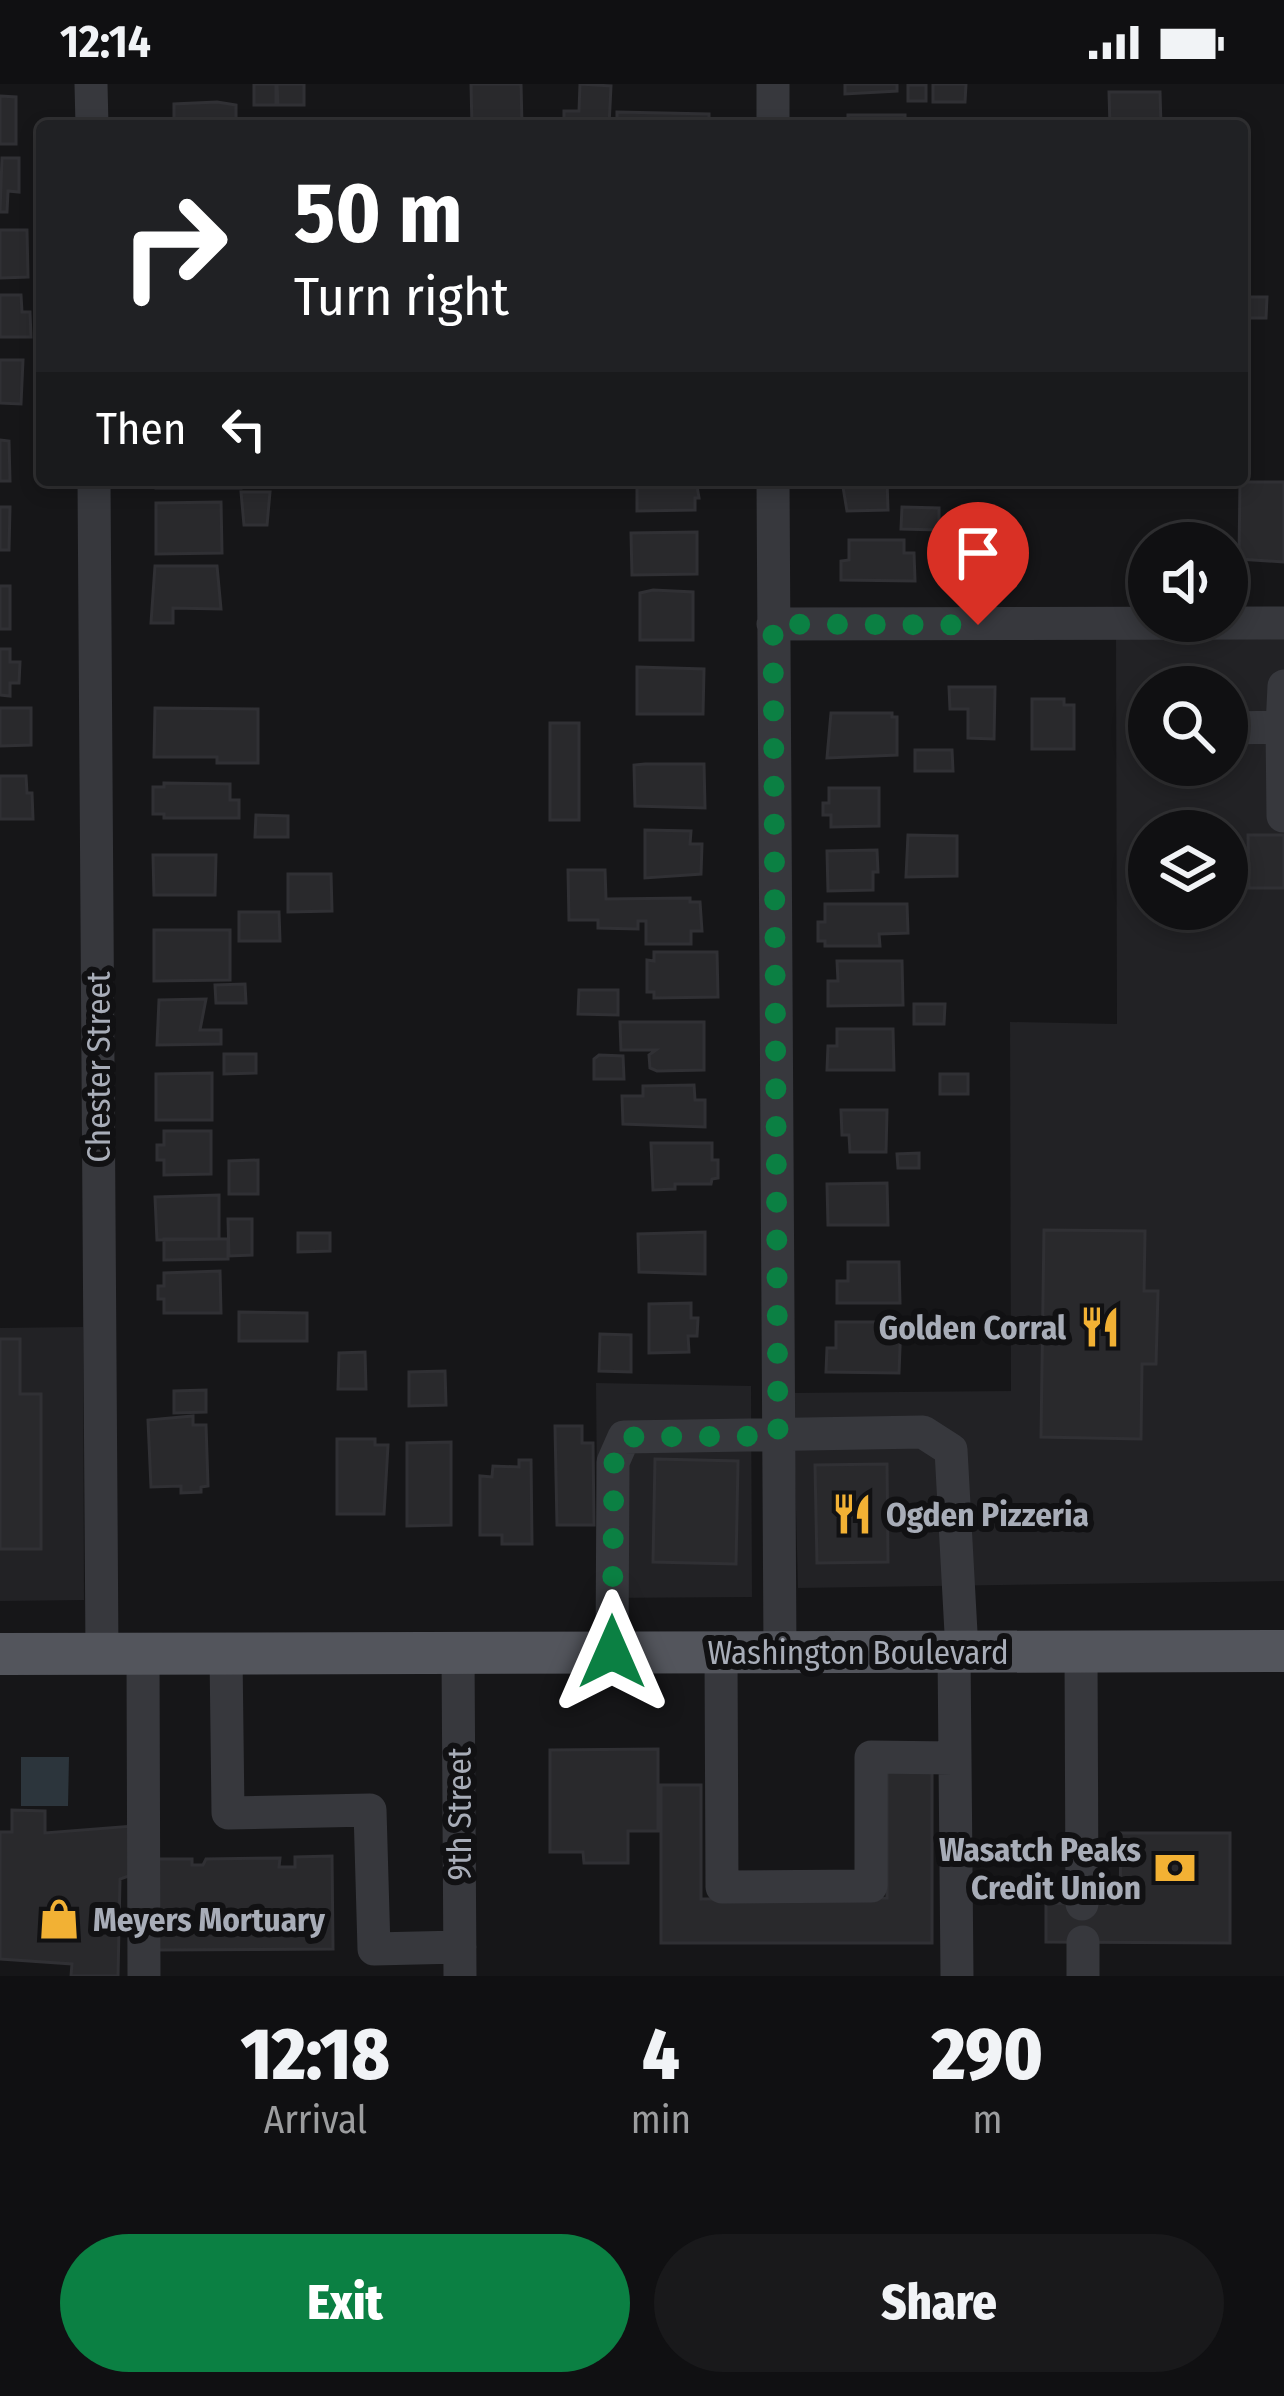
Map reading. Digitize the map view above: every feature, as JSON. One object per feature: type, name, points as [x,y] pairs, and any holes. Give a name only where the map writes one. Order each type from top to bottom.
[{"type":"main road","name":"Washington Boulevard","points":[[0,1654],[1284,1651]]},
{"type":"street","points":[[92,84],[92,120]]},
{"type":"street","points":[[773,84],[773,120]]},
{"type":"street","name":"Chester Street","points":[[94,486],[122,1655],[144,1976]]},
{"type":"street","points":[[773,486],[780,1652]]},
{"type":"street","points":[[773,624],[1284,623]]},
{"type":"street","points":[[1283,816],[1284,686]]},
{"type":"street","points":[[1248,728],[1282,727]]},
{"type":"street","points":[[612,1652],[614,1462],[624,1437],[923,1432],[951,1450],[958,1652],[953,1758],[957,1976]]},
{"type":"street","points":[[721,1652],[722,1887],[871,1886],[871,1757],[953,1758]]},
{"type":"street","points":[[1081,1652],[1082,1904]]},
{"type":"street","name":"9th Street","points":[[458,1653],[460,1962]]},
{"type":"street","points":[[226,1654],[228,1813],[370,1810],[374,1949],[460,1962]]},
{"type":"shaded area","points":[[1248,635],[1284,635],[1284,1581],[798,1588],[793,1393],[1011,1391],[1010,1022],[1117,1024],[1116,636],[1128,636],[1128,642],[1248,642]]},
{"type":"shaded area","points":[[83,1327],[84,1600],[0,1601],[0,1328]]},
{"type":"shaded area","points":[[596,1383],[751,1386],[752,1597],[598,1598]]},
{"type":"shaded area","points":[[21,1757],[69,1757],[68,1806],[21,1806]]},
{"type":"building","points":[[254,84],[276,84],[276,105],[254,105]]},
{"type":"building","points":[[277,84],[304,84],[304,105],[278,105]]},
{"type":"building","points":[[471,84],[521,84],[522,120],[472,120]]},
{"type":"building","points":[[580,84],[611,86],[609,120],[564,120],[564,111],[579,111]]},
{"type":"building","points":[[845,84],[897,84],[897,91],[845,94]]},
{"type":"building","points":[[933,84],[966,84],[965,102],[933,102]]},
{"type":"building","points":[[908,85],[926,85],[926,101],[908,101]]},
{"type":"building","points":[[1109,92],[1160,92],[1161,120],[1110,120]]},
{"type":"building","points":[[0,96],[16,97],[16,144],[0,144]]},
{"type":"building","points":[[174,104],[236,105],[236,120],[174,120]]},
{"type":"building","points":[[617,112],[709,114],[709,120],[617,120]]},
{"type":"building","points":[[848,115],[905,115],[905,120],[848,120]]},
{"type":"building","points":[[2,158],[19,158],[19,192],[8,191],[7,212],[0,212]]},
{"type":"building","points":[[0,230],[27,230],[28,277],[0,278]]},
{"type":"building","points":[[0,295],[21,295],[22,312],[30,312],[31,337],[0,337]]},
{"type":"building","points":[[1248,297],[1267,297],[1266,318],[1248,318]]},
{"type":"building","points":[[0,360],[23,360],[21,404],[0,403]]},
{"type":"building","points":[[0,440],[9,441],[10,481],[0,481]]},
{"type":"building","points":[[1284,482],[1284,562],[1248,560],[1248,522],[1239,522],[1240,486]]},
{"type":"building","points":[[156,486],[241,486],[241,488]]},
{"type":"building","points":[[637,486],[697,486],[695,510],[637,511]]},
{"type":"building","points":[[843,486],[887,486],[888,510],[847,511]]},
{"type":"building","points":[[241,492],[270,492],[267,525],[244,525]]},
{"type":"building","points":[[221,502],[222,553],[156,554],[156,503]]},
{"type":"building","points":[[0,507],[10,507],[9,550],[0,550]]},
{"type":"building","points":[[902,507],[939,508],[939,530],[901,529]]},
{"type":"building","points":[[697,532],[697,574],[632,575],[631,533]]},
{"type":"building","points":[[849,540],[904,540],[904,553],[914,553],[915,581],[841,580],[841,561],[849,560]]},
{"type":"building","points":[[155,566],[217,566],[221,609],[173,608],[173,623],[151,623]]},
{"type":"building","points":[[0,586],[10,586],[10,629],[0,629]]},
{"type":"building","points":[[693,592],[693,640],[640,640],[640,593]]},
{"type":"building","points":[[0,649],[10,649],[10,662],[20,662],[19,683],[10,683],[10,696],[0,695]]},
{"type":"building","points":[[637,667],[704,669],[703,714],[637,714]]},
{"type":"building","points":[[949,687],[995,687],[994,739],[968,738],[968,709],[950,709]]},
{"type":"building","points":[[1032,699],[1064,699],[1064,705],[1074,705],[1074,749],[1032,749]]},
{"type":"building","points":[[0,708],[31,708],[31,745],[0,746]]},
{"type":"building","points":[[155,708],[258,709],[258,763],[217,763],[217,757],[154,757]]},
{"type":"building","points":[[831,713],[892,713],[897,717],[897,755],[827,758]]},
{"type":"building","points":[[550,723],[579,723],[579,820],[550,820]]},
{"type":"building","points":[[915,750],[952,750],[953,771],[915,771]]},
{"type":"building","points":[[704,764],[705,808],[635,806],[634,765]]},
{"type":"building","points":[[0,776],[26,776],[33,819],[0,819]]},
{"type":"building","points":[[164,783],[230,784],[230,800],[239,800],[239,818],[153,814],[153,787],[164,787]]},
{"type":"building","points":[[829,788],[879,788],[879,826],[831,827],[831,815],[823,815]]},
{"type":"building","points":[[256,815],[288,816],[288,837],[255,837]]},
{"type":"building","points":[[645,830],[691,831],[690,844],[702,844],[701,874],[645,878]]},
{"type":"building","points":[[908,835],[957,836],[957,876],[906,877]]},
{"type":"building","points":[[1248,835],[1284,835],[1284,888],[1249,888]]},
{"type":"building","points":[[877,850],[873,890],[828,891],[827,851]]},
{"type":"building","points":[[153,855],[216,855],[215,895],[154,895]]},
{"type":"building","points":[[568,870],[605,870],[606,899],[690,898],[690,902],[700,902],[702,931],[691,931],[691,944],[646,944],[646,921],[638,921],[638,929],[598,928],[598,920],[569,920]]},
{"type":"building","points":[[288,874],[331,874],[332,911],[288,912]]},
{"type":"building","points":[[825,904],[907,904],[908,933],[879,934],[880,946],[825,946],[825,941],[818,941],[818,922],[825,922]]},
{"type":"building","points":[[239,912],[279,912],[280,941],[239,941]]},
{"type":"building","points":[[154,930],[230,930],[230,980],[154,981]]},
{"type":"building","points":[[654,952],[717,952],[718,997],[654,998],[654,992],[647,992],[647,960],[654,961]]},
{"type":"building","points":[[837,961],[902,961],[903,1005],[828,1006],[828,981],[838,981]]},
{"type":"building","points":[[245,984],[246,1003],[216,1003],[215,985]]},
{"type":"building","points":[[579,990],[618,990],[618,1015],[578,1014]]},
{"type":"building","points":[[206,999],[200,1030],[221,1030],[221,1044],[157,1045],[159,1000]]},
{"type":"building","points":[[914,1004],[945,1004],[944,1024],[914,1024]]},
{"type":"building","points":[[620,1022],[704,1022],[704,1070],[650,1068],[649,1055],[656,1050],[621,1050]]},
{"type":"building","points":[[837,1029],[893,1029],[894,1070],[827,1070],[828,1046],[837,1046]]},
{"type":"building","points":[[224,1054],[256,1054],[256,1073],[224,1074]]},
{"type":"building","points":[[623,1056],[624,1079],[594,1079],[594,1059]]},
{"type":"building","points":[[212,1073],[212,1120],[156,1120],[156,1074]]},
{"type":"building","points":[[940,1074],[968,1074],[968,1094],[940,1094]]},
{"type":"building","points":[[694,1085],[695,1100],[705,1100],[705,1127],[623,1124],[622,1096],[643,1096],[643,1086]]},
{"type":"building","points":[[841,1110],[887,1110],[886,1152],[850,1152],[849,1135],[842,1135]]},
{"type":"building","points":[[164,1131],[211,1131],[211,1174],[164,1175],[157,1145],[164,1145]]},
{"type":"building","points":[[651,1143],[712,1143],[718,1178],[711,1184],[675,1184],[675,1189],[653,1190]]},
{"type":"building","points":[[919,1153],[919,1168],[898,1168],[897,1154]]},
{"type":"building","points":[[258,1160],[258,1194],[229,1194],[229,1161]]},
{"type":"building","points":[[887,1183],[888,1225],[828,1225],[827,1184]]},
{"type":"building","points":[[219,1195],[219,1239],[157,1240],[155,1197]]},
{"type":"building","points":[[228,1219],[252,1219],[252,1255],[229,1256]]},
{"type":"building","name":"Golden Corral","points":[[1044,1230],[1145,1231],[1144,1291],[1158,1291],[1156,1364],[1142,1364],[1141,1439],[1041,1437]]},
{"type":"building","points":[[705,1232],[705,1274],[639,1272],[638,1234]]},
{"type":"building","points":[[298,1233],[330,1233],[330,1251],[298,1252]]},
{"type":"building","points":[[164,1239],[228,1239],[228,1259],[164,1260]]},
{"type":"building","points":[[848,1262],[899,1262],[900,1303],[837,1303],[837,1281],[848,1281]]},
{"type":"building","points":[[220,1271],[221,1313],[164,1313],[158,1286],[164,1286],[164,1273]]},
{"type":"building","points":[[691,1303],[691,1318],[698,1318],[697,1336],[688,1336],[689,1352],[649,1353],[649,1304]]},
{"type":"building","points":[[239,1312],[307,1313],[307,1341],[239,1341]]},
{"type":"building","points":[[836,1322],[901,1322],[899,1373],[826,1372],[827,1348],[836,1348]]},
{"type":"building","points":[[600,1334],[631,1335],[631,1372],[599,1371]]},
{"type":"building","points":[[0,1339],[20,1339],[20,1394],[41,1394],[41,1549],[0,1549]]},
{"type":"building","points":[[365,1352],[366,1389],[338,1389],[339,1353]]},
{"type":"building","points":[[445,1371],[446,1405],[409,1406],[409,1372]]},
{"type":"building","points":[[206,1390],[206,1412],[174,1413],[174,1391]]},
{"type":"building","points":[[193,1416],[193,1425],[206,1425],[208,1486],[201,1487],[201,1492],[181,1493],[181,1486],[151,1487],[148,1420]]},
{"type":"building","points":[[555,1426],[582,1426],[582,1443],[593,1443],[594,1525],[557,1525]]},
{"type":"building","points":[[337,1439],[375,1439],[375,1445],[388,1445],[384,1514],[337,1514]]},
{"type":"building","points":[[451,1442],[451,1525],[407,1526],[407,1443]]},
{"type":"building","points":[[655,1459],[738,1461],[736,1564],[653,1562]]},
{"type":"building","points":[[519,1460],[531,1460],[532,1544],[502,1544],[502,1535],[480,1535],[480,1476],[492,1477],[493,1466],[519,1467]]},
{"type":"building","name":"Ogden Pizzeria","points":[[887,1464],[888,1562],[817,1563],[815,1465]]},
{"type":"building","points":[[658,1749],[658,1831],[628,1831],[628,1863],[584,1863],[583,1852],[550,1852],[550,1750]]},
{"type":"building","points":[[887,1768],[932,1768],[932,1943],[661,1943],[661,1785],[701,1785],[701,1899],[887,1898]]},
{"type":"building","name":"Meyers Mortuary","points":[[12,1810],[45,1811],[45,1833],[133,1826],[137,1873],[120,1879],[118,1976],[71,1976],[72,1964],[0,1959],[0,1832],[12,1832]]},
{"type":"building","name":"Wasatch Peaks Credit Union","points":[[1121,1833],[1230,1833],[1230,1943],[1046,1942],[1046,1903],[1120,1904]]},
{"type":"building","points":[[332,1856],[333,1949],[154,1950],[153,1859],[192,1859],[192,1865],[203,1865],[206,1859],[280,1858],[279,1867],[295,1867],[295,1857]]},
{"type":"place","name":"Golden Corral","points":[[1100,1327]]},
{"type":"place","name":"Ogden Pizzeria","points":[[852,1514]]},
{"type":"place","name":"Wasatch Peaks Credit Union","points":[[1175,1868]]},
{"type":"place","name":"Meyers Mortuary","points":[[59,1919]]},
{"type":"route","points":[[612,1652],[614,1462],[624,1437],[778,1436],[773,624],[978,625]]}]
